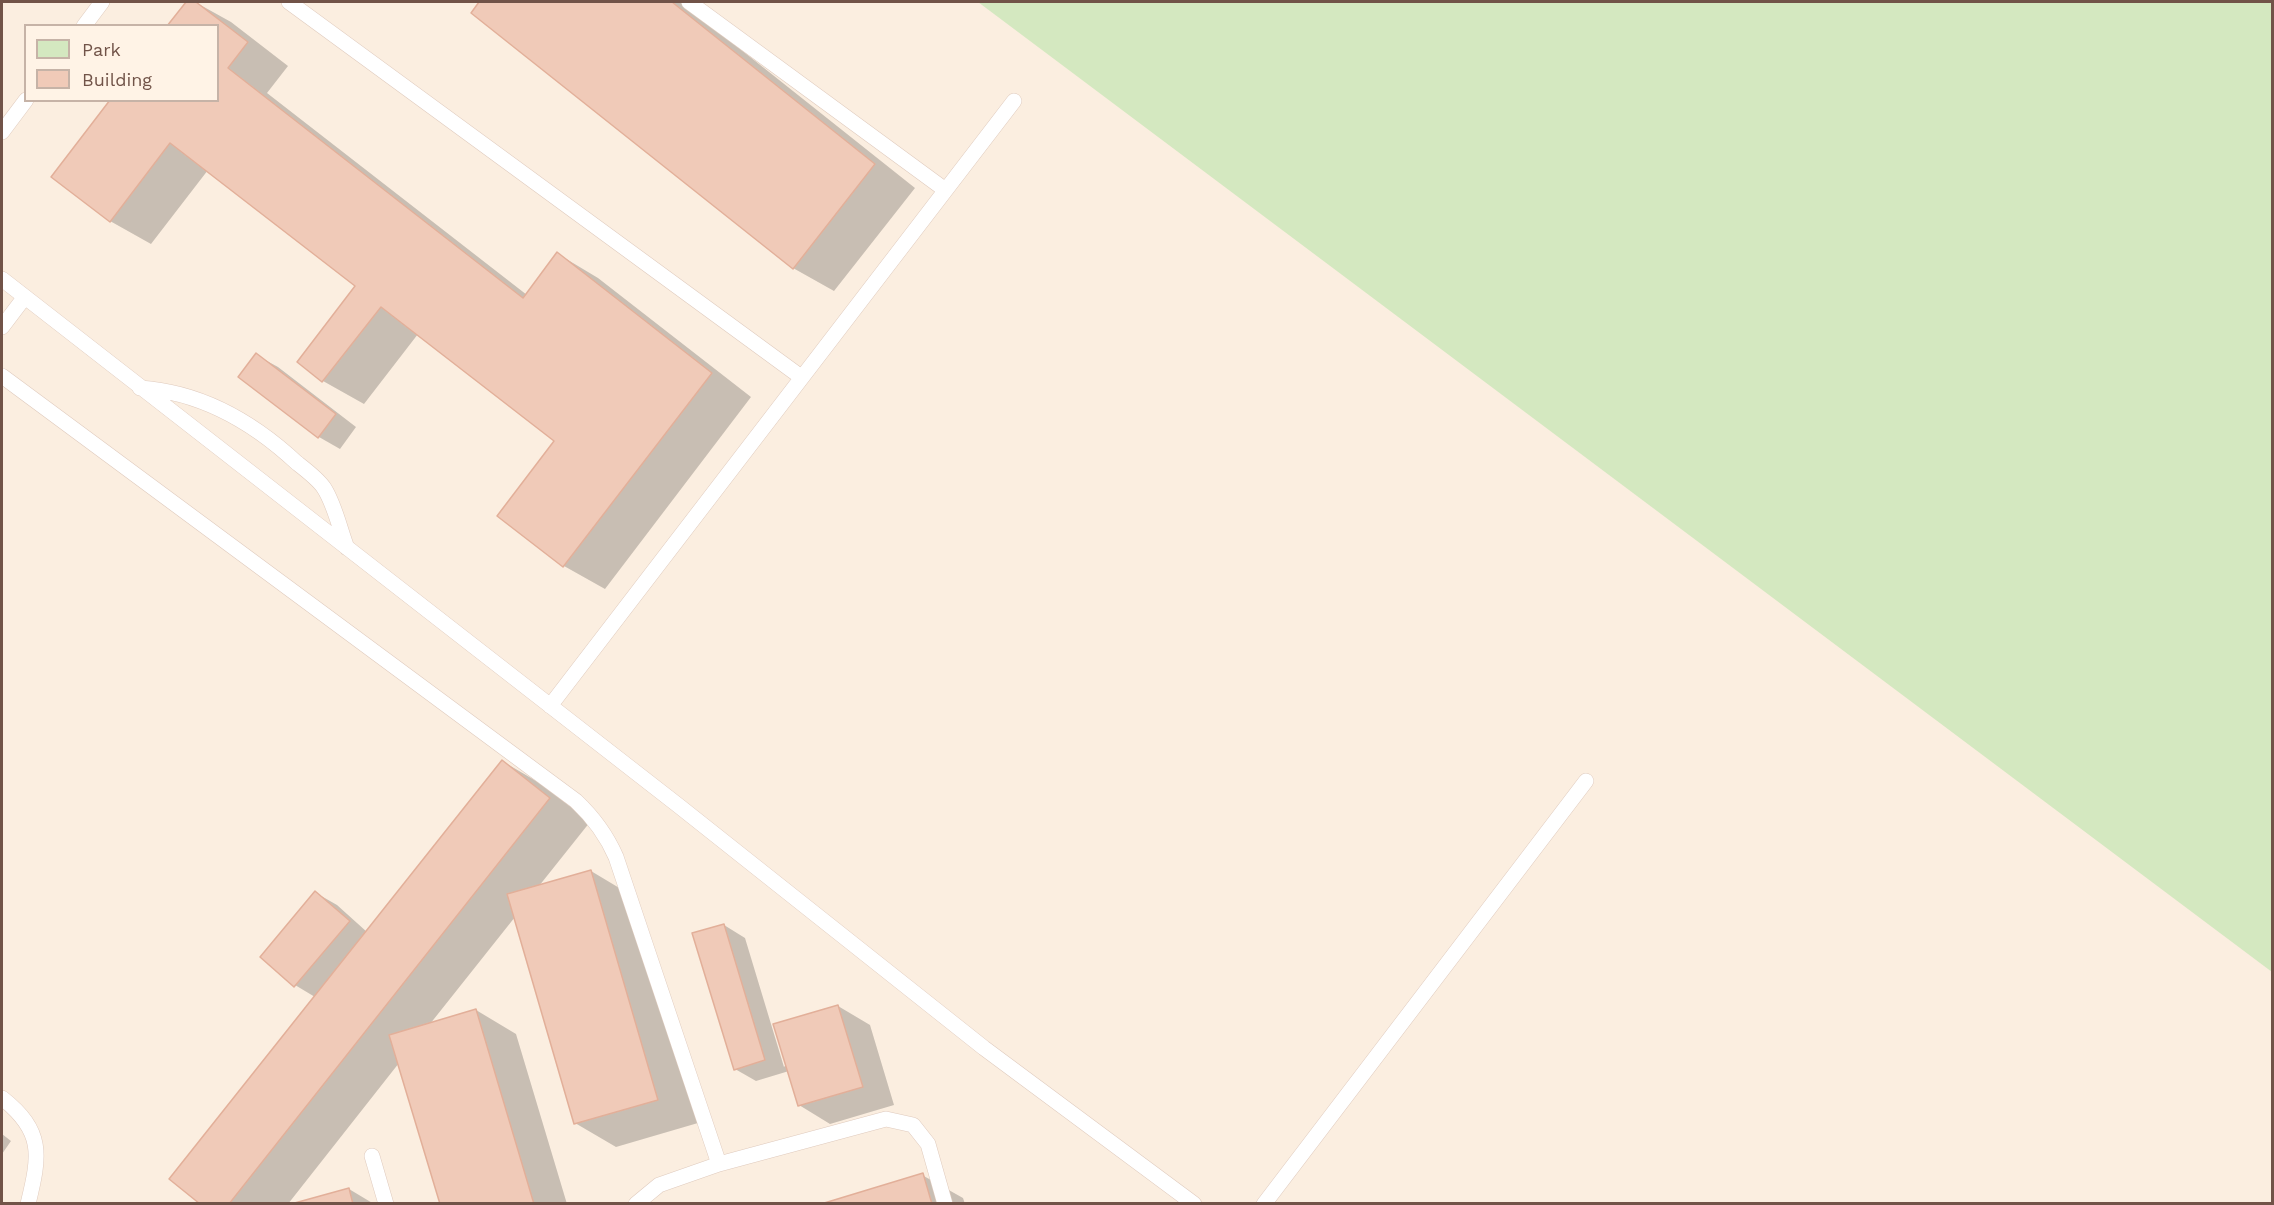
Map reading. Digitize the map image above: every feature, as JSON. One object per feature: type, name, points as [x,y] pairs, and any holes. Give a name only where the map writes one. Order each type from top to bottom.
[{"type":"lane","points":[[86,24],[102,2]]},
{"type":"lane","points":[[289,2],[801,377]]},
{"type":"lane","points":[[689,2],[944,189]]},
{"type":"lane","points":[[550,706],[944,189],[1014,101]]},
{"type":"lane","points":[[2,132],[24,102]]},
{"type":"lane","points":[[2,279],[984,1048],[1194,1203]]},
{"type":"lane","points":[[2,327],[24,298]]},
{"type":"lane","points":[[2,376],[576,801],[593,817],[606,834],[616,857],[719,1164]]},
{"type":"lane","points":[[140,388],[168,390],[192,397],[235,416],[275,442],[324,488],[347,549]]},
{"type":"lane","points":[[1264,1203],[1586,781]]},
{"type":"lane","points":[[2,1098],[20,1113],[34,1135],[37,1168],[28,1203]]},
{"type":"lane","points":[[636,1203],[658,1185],[719,1164],[886,1119],[913,1125],[928,1144],[945,1203]]},
{"type":"lane","points":[[372,1156],[386,1203]]},
{"type":"green space","points":[[978,2],[2272,2],[2272,972]]},
{"type":"building","points":[[186,2],[196,2],[248,42],[228,68],[523,298],[557,252],[712,373],[563,567],[497,516],[554,441],[381,307],[322,382],[297,362],[355,286],[170,143],[110,222],[51,177],[108,102],[219,102],[219,24],[169,24]]},
{"type":"building","points":[[479,2],[672,2],[875,164],[793,269],[471,13]]},
{"type":"building","points":[[256,353],[336,414],[318,438],[238,377]]},
{"type":"building","points":[[502,760],[550,798],[229,1204],[200,1204],[169,1179]]},
{"type":"building","points":[[591,870],[658,1100],[574,1124],[507,894]]},
{"type":"building","points":[[315,891],[350,921],[294,987],[260,957]]},
{"type":"building","points":[[724,924],[765,1060],[734,1070],[692,933]]},
{"type":"building","points":[[838,1005],[863,1087],[798,1106],[773,1024]]},
{"type":"building","points":[[476,1009],[534,1204],[440,1204],[389,1035]]},
{"type":"building","points":[[923,1173],[932,1204],[821,1204]]},
{"type":"building","points":[[349,1188],[353,1204],[291,1204]]}]
